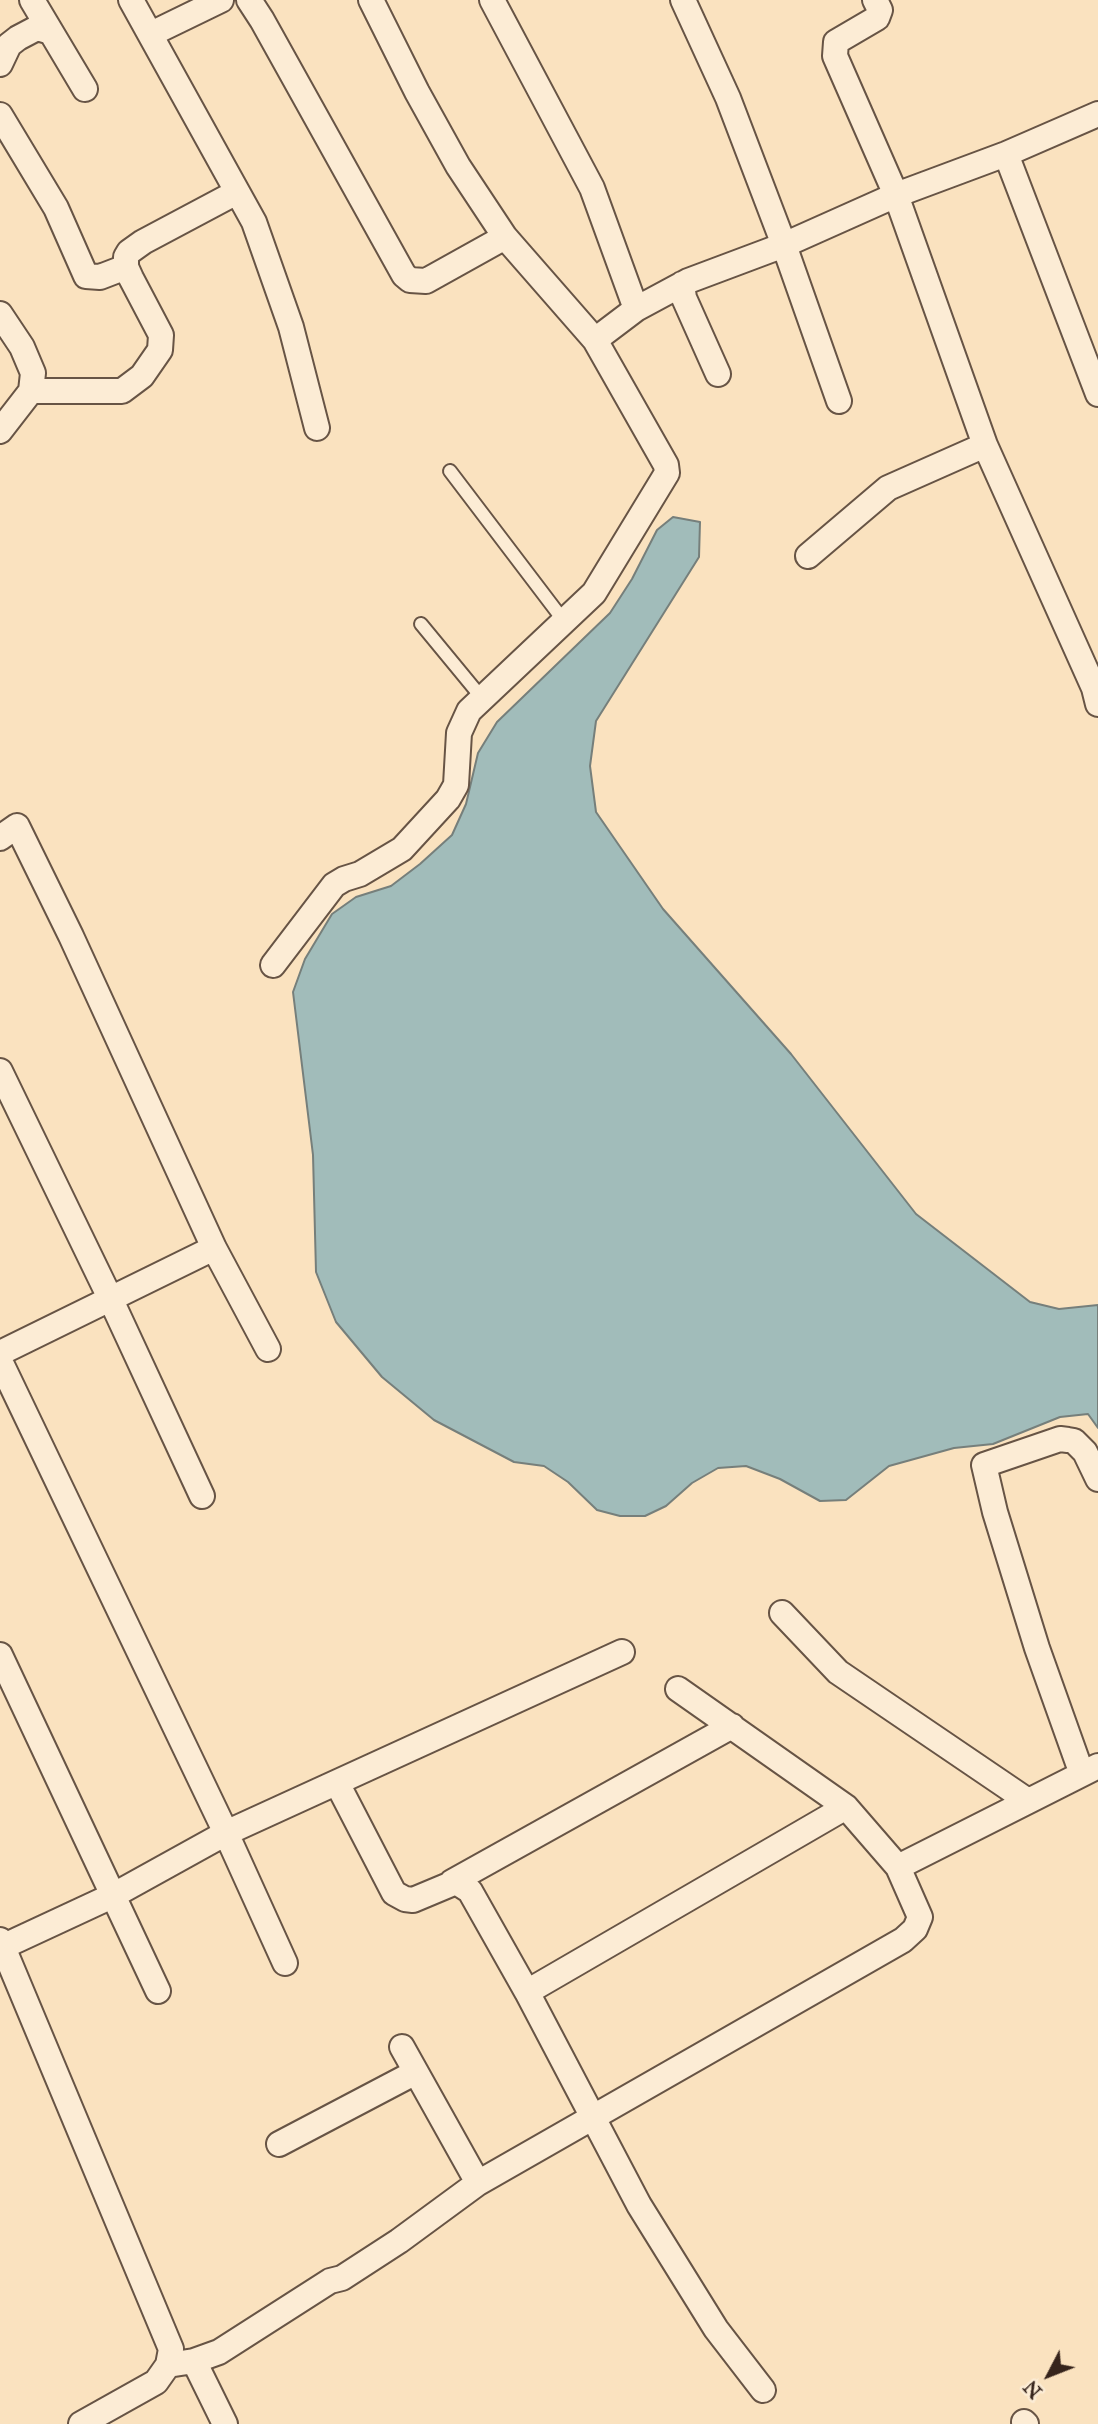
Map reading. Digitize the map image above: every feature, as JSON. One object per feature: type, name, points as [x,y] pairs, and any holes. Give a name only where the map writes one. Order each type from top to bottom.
[{"type":"street","points":[[32,0],[85,89]]},
{"type":"street","points":[[131,0],[254,222],[292,327],[317,428]]},
{"type":"street","points":[[151,34],[221,0]]},
{"type":"street","points":[[249,0],[269,31],[404,275],[411,280],[426,281],[505,236]]},
{"type":"street","points":[[273,965],[334,886],[402,849],[447,799],[456,785],[461,726],[469,711],[594,593],[667,473],[666,465],[595,340],[505,236],[458,166],[371,0]]},
{"type":"street","points":[[492,0],[592,188],[636,309]]},
{"type":"street","points":[[683,0],[728,98],[839,401]]},
{"type":"street","points":[[875,0],[880,10],[877,18],[836,42],[834,51],[896,195],[985,445],[1094,688],[1098,704]]},
{"type":"street","points":[[0,64],[9,46],[18,38],[37,28],[51,32]]},
{"type":"street","points":[[595,340],[636,309],[682,284],[784,245],[896,195],[1006,154],[1098,114]]},
{"type":"street","points":[[0,115],[56,208],[86,276],[100,277],[126,267]]},
{"type":"street","points":[[1006,154],[1097,386]]},
{"type":"street","points":[[31,391],[122,391],[142,376],[160,350],[161,335],[126,267],[126,257],[136,247],[237,192]]},
{"type":"street","points":[[682,284],[684,298],[718,374]]},
{"type":"street","points":[[0,314],[22,347],[33,373],[31,391],[0,431]]},
{"type":"street","points":[[808,556],[888,488],[985,445]]},
{"type":"street","points":[[0,838],[17,826],[71,936],[214,1248],[268,1349]]},
{"type":"street","points":[[0,1072],[111,1300],[202,1496]]},
{"type":"street","points":[[0,1353],[214,1248]]},
{"type":"street","points":[[0,1362],[226,1833],[285,1963]]},
{"type":"street","points":[[898,1867],[1028,1801],[1088,1765],[1037,1648],[995,1512],[984,1465],[1060,1439],[1074,1441],[1085,1452],[1098,1479]]},
{"type":"street","points":[[782,1613],[838,1672],[900,1717],[1028,1801]]},
{"type":"street","points":[[81,2424],[156,2382],[168,2365],[172,2349],[0,1942],[114,1895],[226,1833],[622,1652]]},
{"type":"street","points":[[0,1655],[159,1991]]},
{"type":"street","points":[[168,2365],[194,2361],[219,2352],[330,2281],[342,2278],[399,2241],[478,2183],[903,1940],[915,1929],[920,1917],[898,1867],[846,1807],[678,1689]]},
{"type":"street","points":[[337,1783],[394,1893],[413,1900],[452,1882],[732,1726]]},
{"type":"street","points":[[527,1992],[846,1807]]},
{"type":"street","points":[[452,1882],[461,1883],[470,1891],[527,1992],[639,2205],[716,2329],[763,2390]]},
{"type":"street","points":[[402,2047],[478,2183]]},
{"type":"street","points":[[279,2144],[416,2072]]},
{"type":"street","points":[[194,2361],[225,2424]]},
{"type":"lane","points":[[450,471],[564,621]]},
{"type":"lane","points":[[421,624],[482,698]]},
{"type":"water","points":[[673,517],[700,522],[699,557],[596,721],[590,766],[596,812],[663,909],[791,1054],[916,1214],[1030,1302],[1059,1309],[1098,1305],[1098,1428],[1088,1414],[1060,1417],[993,1444],[954,1448],[889,1466],[846,1500],[820,1501],[780,1479],[746,1466],[718,1468],[692,1483],[666,1506],[645,1516],[620,1516],[597,1510],[568,1482],[544,1466],[514,1462],[434,1420],[382,1377],[336,1322],[316,1272],[313,1155],[293,992],[305,959],[332,914],[356,897],[391,886],[452,835],[466,804],[478,753],[497,722],[610,613],[632,579],[657,530]]}]
